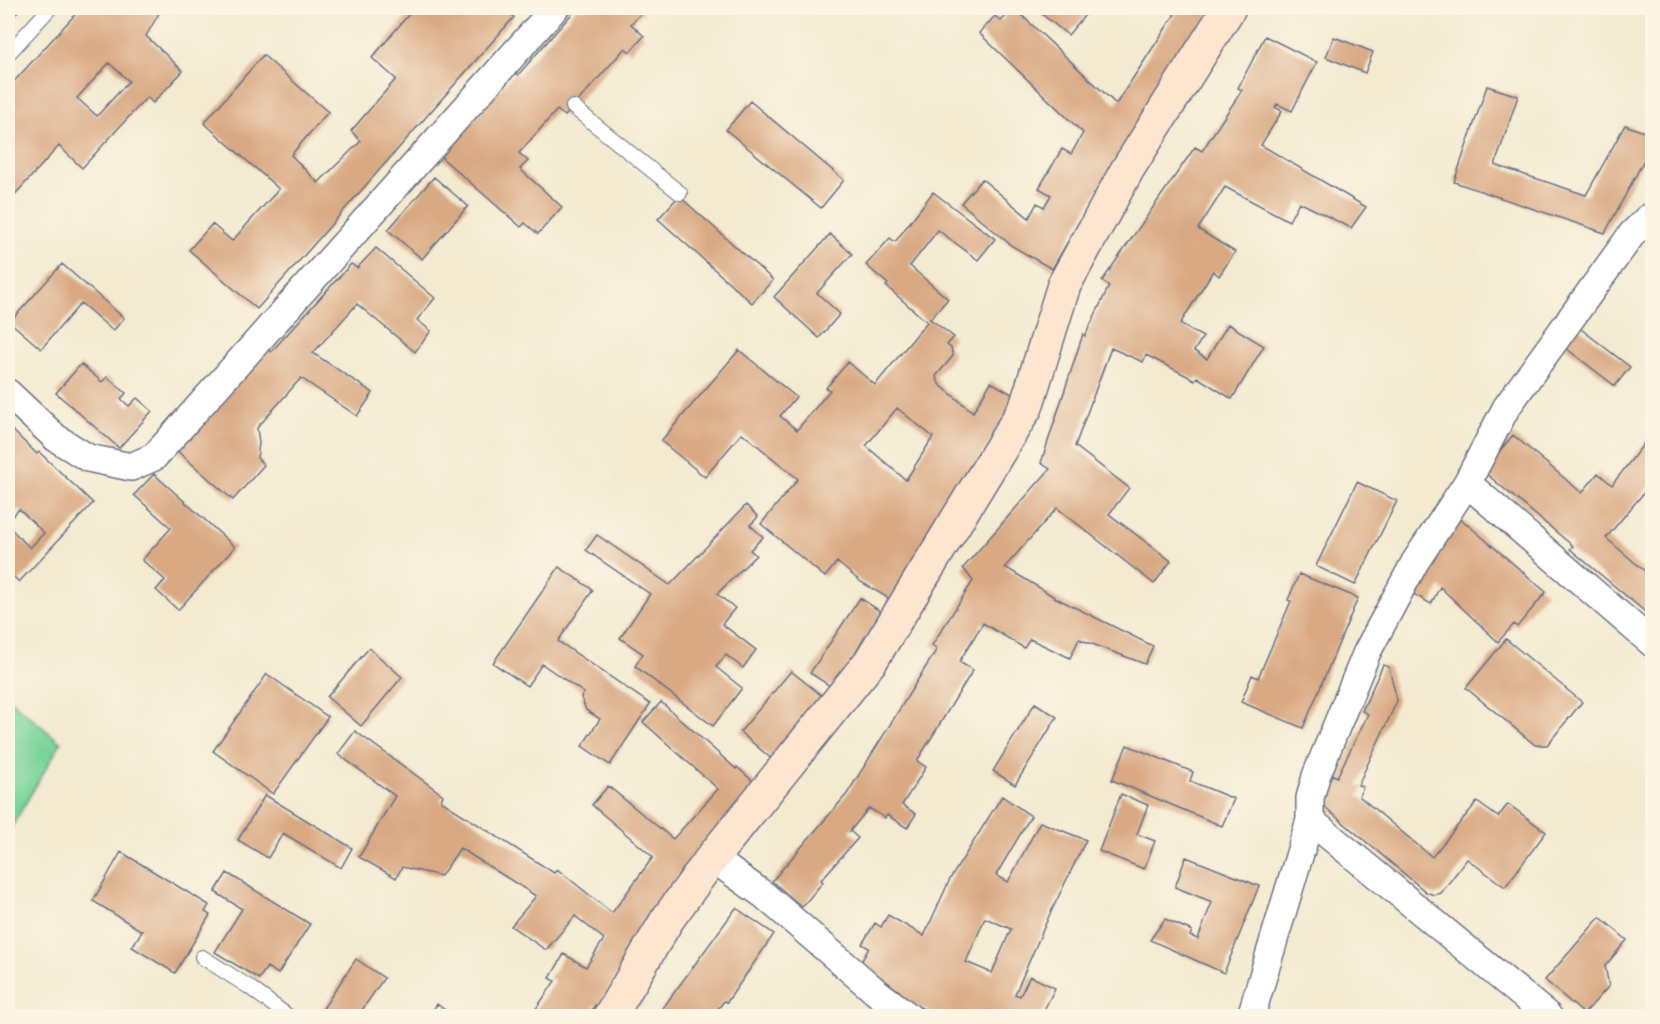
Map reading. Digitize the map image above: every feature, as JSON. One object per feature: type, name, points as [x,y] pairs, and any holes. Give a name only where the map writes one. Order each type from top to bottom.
[{"type":"street","points":[[8,393],[56,438],[88,458],[131,467],[154,458],[519,61],[555,8]]},
{"type":"street","points":[[610,1017],[667,920],[712,858],[870,662],[1026,407],[1064,285],[1127,170],[1229,8]]},
{"type":"street","points":[[1251,1017],[1310,820],[1310,798],[1316,776],[1367,652],[1415,562],[1467,483],[1506,408],[1632,234],[1648,218],[1653,217]]},
{"type":"street","points":[[1467,483],[1653,643]]},
{"type":"street","points":[[1310,820],[1548,1017]]},
{"type":"street","points":[[712,858],[764,895],[908,1017]]},
{"type":"lane","points":[[8,54],[50,8]]},
{"type":"lane","points":[[573,107],[680,194]]},
{"type":"lane","points":[[202,957],[249,987],[288,1017]]},
{"type":"green space","points":[[8,698],[61,743],[8,833]]},
{"type":"building","points":[[8,8],[21,8],[8,22]]},
{"type":"building","points":[[81,8],[162,8],[146,36],[183,71],[153,103],[147,97],[82,168],[59,146],[8,202],[8,88]],"holes":[[[109,63],[129,81],[97,116],[77,98]]]},
{"type":"building","points":[[414,8],[503,8],[514,17],[257,309],[189,250],[212,224],[232,241],[279,189],[204,123],[263,55],[328,112],[291,155],[318,183],[361,141],[351,131],[396,79],[372,58]]},
{"type":"building","points":[[577,8],[646,8],[631,24],[644,36],[630,52],[625,48],[565,116],[557,110],[519,153],[528,161],[520,169],[562,207],[538,234],[525,223],[521,227],[441,157],[515,72],[518,75]]},
{"type":"building","points":[[1014,8],[1116,104],[1175,14],[1164,8],[1213,8],[1118,155],[1052,269],[1012,246],[961,203],[982,179],[1029,218],[1037,203],[1044,207],[1051,195],[1039,188],[1062,149],[1071,154],[1083,133],[979,33],[995,16],[1001,21]]},
{"type":"building","points":[[1041,8],[1091,8],[1068,35],[1038,11]]},
{"type":"building","points":[[1265,36],[1317,62],[1292,111],[1277,104],[1275,107],[1282,111],[1261,145],[1366,207],[1351,228],[1299,202],[1289,221],[1225,187],[1198,229],[1235,252],[1219,276],[1213,271],[1180,324],[1203,337],[1194,351],[1207,359],[1228,324],[1264,346],[1232,399],[1197,377],[1195,380],[1146,355],[1143,362],[1111,348],[1075,446],[1129,488],[1109,514],[1171,561],[1154,584],[1057,508],[1005,567],[1056,598],[1153,646],[1145,664],[1079,639],[1070,658],[1030,639],[1024,648],[983,623],[959,662],[973,670],[917,761],[926,767],[902,805],[916,814],[907,828],[887,815],[885,818],[869,808],[850,831],[858,838],[821,880],[823,882],[802,907],[772,881],[847,794],[937,649],[932,645],[973,581],[963,568],[1050,469],[1041,463],[1083,334],[1085,336],[1109,286],[1102,281],[1195,147],[1202,151],[1242,90],[1238,88]]},
{"type":"building","points":[[1334,37],[1373,52],[1365,73],[1326,57]]},
{"type":"building","points":[[1487,86],[1518,96],[1495,165],[1586,195],[1625,125],[1652,135],[1652,145],[1605,233],[1454,182]]},
{"type":"building","points":[[750,101],[844,180],[821,208],[726,130]]},
{"type":"building","points":[[434,177],[468,206],[422,259],[388,230]]},
{"type":"building","points":[[933,192],[995,239],[978,260],[938,230],[910,266],[948,299],[930,319],[954,337],[947,345],[951,348],[953,356],[936,376],[939,384],[973,412],[991,382],[1017,397],[893,601],[861,582],[837,562],[825,577],[761,524],[798,479],[742,433],[705,477],[661,441],[739,350],[796,397],[780,416],[797,430],[830,390],[826,388],[848,362],[875,385],[927,322],[866,265],[890,238],[895,242]],"holes":[[[897,408],[933,437],[906,480],[866,446]]]},
{"type":"building","points":[[679,196],[773,280],[752,303],[658,219]]},
{"type":"building","points":[[830,234],[852,254],[817,293],[840,314],[819,338],[774,297]]},
{"type":"building","points":[[376,248],[435,298],[417,320],[431,331],[415,352],[357,304],[313,353],[373,393],[357,416],[301,378],[257,428],[259,443],[257,458],[264,465],[233,500],[175,449],[266,348],[271,352],[351,264],[357,268]]},
{"type":"building","points":[[62,264],[124,318],[113,331],[81,303],[41,349],[10,322]]},
{"type":"building","points":[[1577,326],[1630,367],[1615,386],[1562,345]]},
{"type":"building","points":[[81,364],[102,382],[107,377],[126,393],[121,399],[129,406],[137,398],[152,411],[119,448],[56,393]]},
{"type":"building","points":[[8,426],[93,503],[19,582],[8,571],[8,526],[30,548],[44,533],[19,509],[8,521]]},
{"type":"building","points":[[1652,433],[1652,483],[1606,538],[1647,573],[1652,566],[1652,612],[1649,615],[1570,549],[1573,546],[1483,471],[1513,435],[1582,493],[1598,473],[1612,485]]},
{"type":"building","points":[[154,474],[235,547],[178,610],[156,590],[165,580],[142,560],[171,528],[134,495]]},
{"type":"building","points":[[1357,482],[1397,501],[1355,585],[1316,566]]},
{"type":"building","points":[[746,505],[758,517],[750,525],[763,537],[750,550],[756,555],[717,594],[735,608],[722,624],[756,650],[743,668],[726,655],[716,667],[742,688],[713,726],[635,666],[643,654],[620,638],[650,594],[586,550],[597,535],[670,585]]},
{"type":"building","points":[[1461,519],[1546,592],[1517,627],[1514,624],[1498,642],[1440,587],[1431,604],[1410,592],[1431,553]]},
{"type":"building","points":[[559,567],[593,590],[558,641],[650,704],[610,765],[582,746],[600,719],[586,710],[581,697],[584,693],[542,664],[527,686],[493,663]]},
{"type":"building","points":[[1299,574],[1358,598],[1303,728],[1241,702],[1252,675],[1258,678],[1291,601],[1288,600]]},
{"type":"building","points":[[860,598],[883,613],[833,688],[810,673]]},
{"type":"building","points":[[1506,639],[1582,702],[1547,745],[1535,745],[1466,688]]},
{"type":"building","points":[[369,648],[402,677],[361,726],[327,697]]},
{"type":"building","points":[[1383,665],[1389,667],[1397,701],[1358,785],[1363,787],[1359,796],[1432,857],[1477,802],[1498,817],[1508,804],[1546,832],[1505,887],[1467,859],[1441,893],[1434,895],[1426,892],[1320,803],[1331,774],[1337,777],[1368,714],[1362,711]]},
{"type":"building","points":[[791,671],[826,699],[774,761],[740,732]]},
{"type":"building","points":[[267,674],[328,717],[273,794],[213,751]]},
{"type":"building","points":[[661,702],[756,784],[693,856],[661,900],[598,1007],[595,1005],[588,1016],[531,1016],[555,981],[550,978],[564,954],[586,967],[604,939],[575,916],[546,950],[511,926],[536,896],[460,848],[441,876],[402,867],[396,878],[359,857],[395,796],[338,754],[355,731],[443,795],[441,801],[554,873],[557,869],[612,913],[653,857],[592,805],[608,786],[673,839],[718,789],[643,722]]},
{"type":"building","points":[[1035,703],[1057,717],[1015,785],[993,771]]},
{"type":"building","points":[[1127,745],[1193,772],[1190,781],[1234,799],[1222,826],[1112,780]]},
{"type":"building","points":[[1121,794],[1148,805],[1137,834],[1155,841],[1144,869],[1099,851]]},
{"type":"building","points":[[265,795],[352,848],[341,868],[283,833],[268,858],[238,840]]},
{"type":"building","points":[[1002,796],[1031,816],[996,875],[1008,882],[1040,822],[1086,840],[1015,994],[1020,996],[1030,976],[1055,988],[1041,1016],[940,1016],[896,997],[899,991],[861,962],[869,948],[862,944],[875,923],[881,927],[888,915],[924,936],[950,879]],"holes":[[[985,918],[1011,929],[992,973],[966,962]]]},
{"type":"building","points":[[121,852],[209,905],[205,912],[210,915],[175,973],[132,947],[142,931],[93,901]]},
{"type":"building","points":[[1186,857],[1259,886],[1224,973],[1150,940],[1165,919],[1192,931],[1190,936],[1198,939],[1212,902],[1175,887]]},
{"type":"building","points":[[227,873],[310,924],[278,974],[267,967],[259,979],[215,952],[242,909],[215,892]]},
{"type":"building","points":[[736,908],[774,934],[727,1002],[724,1001],[713,1016],[657,1016]]},
{"type":"building","points":[[1600,917],[1627,940],[1605,966],[1609,986],[1584,1014],[1545,980]]},
{"type":"building","points":[[356,959],[384,978],[358,1016],[318,1016]]},
{"type":"building","points":[[437,1004],[453,1016],[429,1016]]}]
